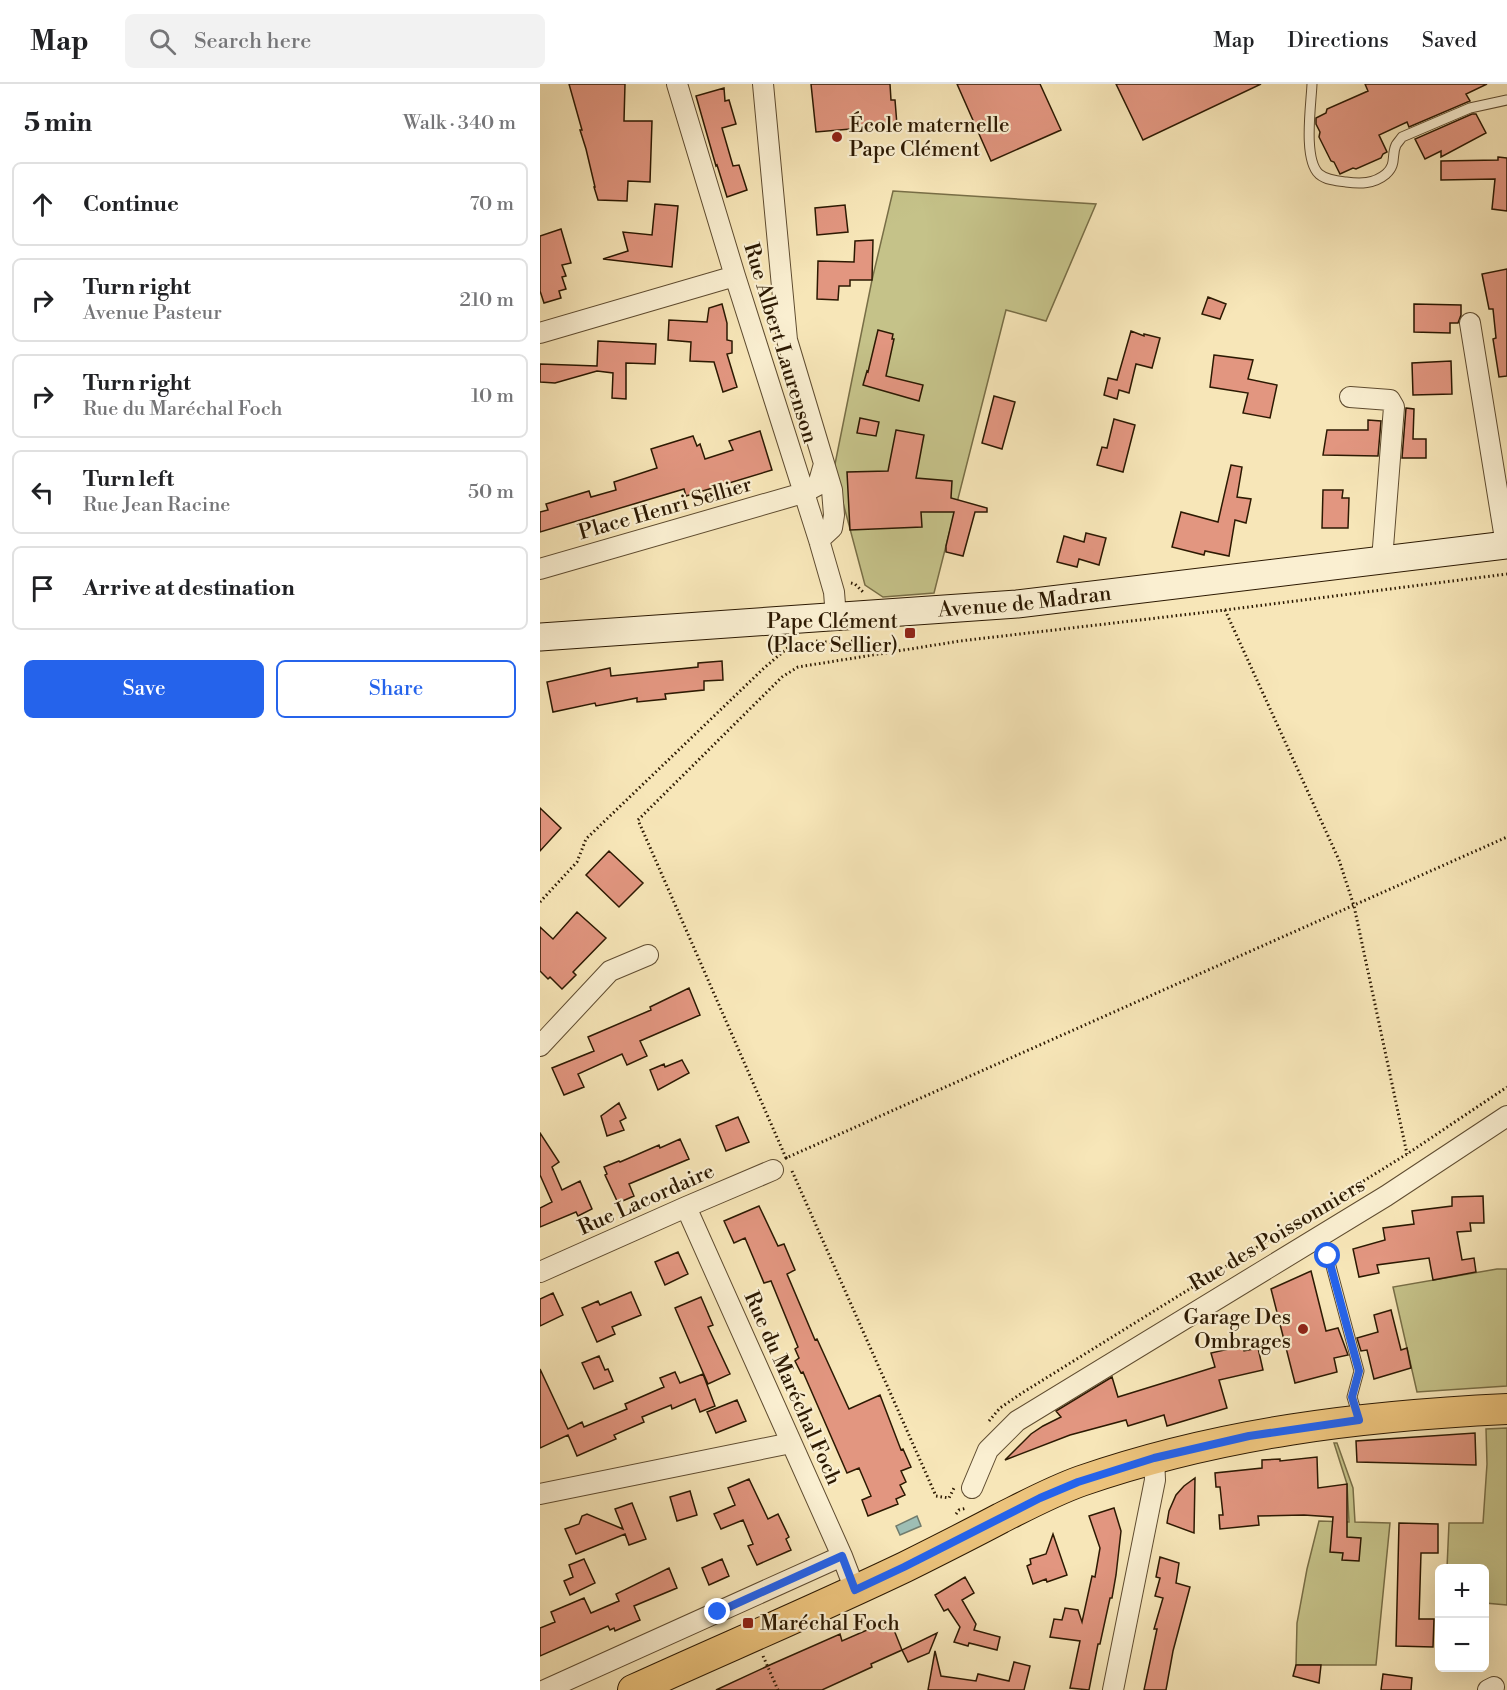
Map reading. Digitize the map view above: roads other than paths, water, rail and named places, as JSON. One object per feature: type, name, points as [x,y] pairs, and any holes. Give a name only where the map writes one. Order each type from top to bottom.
[{"type":"main road","name":"Avenue de Madran","points":[[540,637],[1017,604],[1506,545]]},
{"type":"main road","points":[[633,1690],[855,1590],[1040,1498],[1078,1482],[1154,1458],[1249,1436],[1359,1420],[1507,1409]]},
{"type":"street","name":"Rue Albert Laurenson","points":[[677,84],[819,540],[834,592],[836,617]]},
{"type":"street","points":[[763,84],[787,340],[832,490],[834,515],[832,528],[819,540]]},
{"type":"street","points":[[540,333],[735,276]]},
{"type":"street","points":[[1470,323],[1506,545]]},
{"type":"street","points":[[1350,397],[1390,400],[1394,407],[1382,560]]},
{"type":"street","points":[[803,493],[818,486],[824,464]]},
{"type":"street","name":"Place Henri Sellier","points":[[540,569],[803,493]]},
{"type":"street","points":[[540,1046],[610,971],[648,955]]},
{"type":"street","name":"Rue des Poissonniers","points":[[965,1483],[988,1450],[1017,1421],[1386,1196],[1507,1116]]},
{"type":"street","name":"Rue Lacordaire","points":[[540,1272],[780,1164]]},
{"type":"street","name":"Rue du Maréchal Foch","points":[[686,1206],[855,1590]]},
{"type":"street","points":[[540,1494],[791,1443]]},
{"type":"street","points":[[1113,1690],[1155,1480],[1154,1458]]},
{"type":"street","points":[[545,1690],[842,1556]]},
{"type":"lane","points":[[1312,84],[1309,152],[1312,166],[1321,177],[1360,184],[1377,180],[1387,174],[1394,164],[1396,146],[1402,137],[1470,108],[1507,100]]},
{"type":"lane","points":[[1328,1256],[1359,1371],[1352,1397],[1359,1420]]},
{"type":"water","points":[[917,1516],[921,1526],[900,1535],[896,1526]]},
{"type":"place","name":"École maternelle Pape Clément","points":[[837,137]]},
{"type":"place","name":"Pape Clément (Place Sellier)","points":[[910,633]]},
{"type":"place","name":"Garage Des Ombrages","points":[[1303,1329]]},
{"type":"place","name":"Maréchal Foch","points":[[748,1623]]}]
